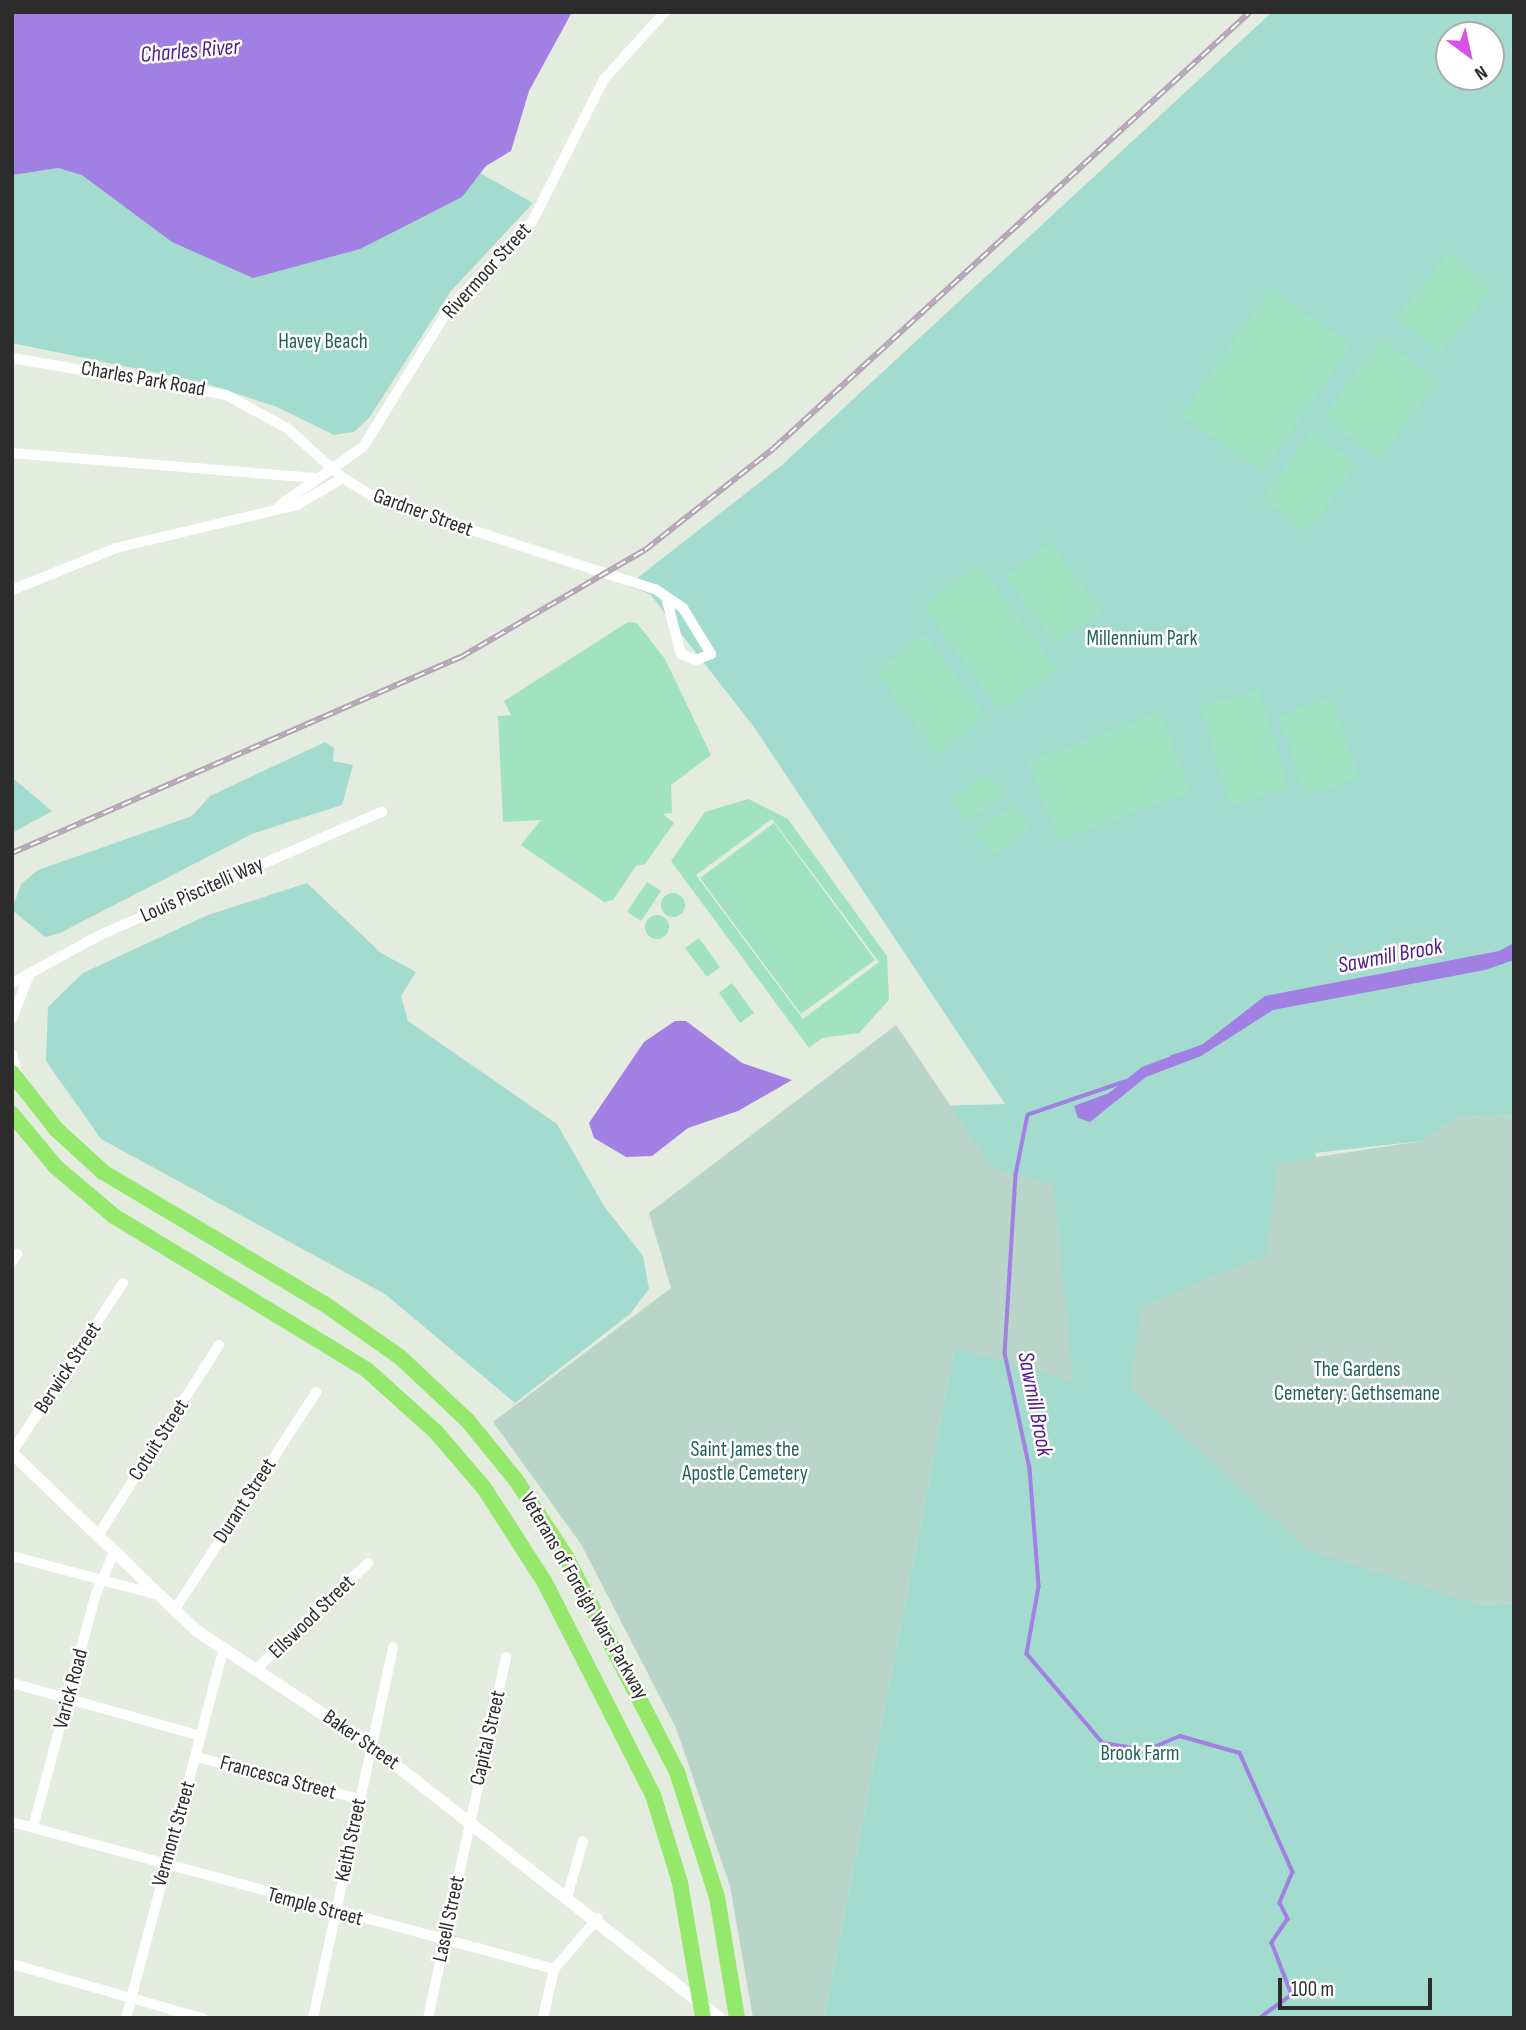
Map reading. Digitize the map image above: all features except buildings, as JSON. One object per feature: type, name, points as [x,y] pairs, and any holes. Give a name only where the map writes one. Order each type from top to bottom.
[{"type":"highway","name":"Veterans of Foreign Wars Parkway","points":[[16,1079],[103,1172],[357,1325],[423,1377],[482,1437],[548,1526],[681,1781],[717,1897],[737,2018]]},
{"type":"highway","name":"Veterans of Foreign Wars Parkway","points":[[12,1114],[98,1204],[336,1349],[409,1406],[460,1459],[516,1533],[653,1794],[680,1883],[702,2011]]},
{"type":"highway","points":[[260,1303],[276,1276]]},
{"type":"street","name":"Rivermoor Street","points":[[280,505],[334,470],[362,447],[450,307],[532,222],[604,79],[665,12]]},
{"type":"street","name":"Charles Park Road","points":[[12,358],[226,395],[287,428],[334,470]]},
{"type":"street","points":[[12,453],[205,464],[307,482],[334,470]]},
{"type":"street","name":"Gardner Street","points":[[334,470],[379,500],[457,528],[626,577],[666,597],[683,608],[711,654],[696,660],[681,654],[666,597]]},
{"type":"street","name":"Rivermoor Street","points":[[12,590],[116,548],[319,496],[343,478]]},
{"type":"street","name":"Louis Piscitelli Way","points":[[12,983],[29,978],[100,935],[382,812]]},
{"type":"street","points":[[12,1019],[29,978]]},
{"type":"street","points":[[12,1054],[16,1079]]},
{"type":"street","name":"Berwick Street","points":[[12,1453],[123,1283]]},
{"type":"street","name":"Cotuit Street","points":[[99,1534],[219,1345]]},
{"type":"street","name":"Durant Street","points":[[174,1611],[316,1391]]},
{"type":"street","name":"Baker Street","points":[[12,1453],[99,1534],[155,1594],[223,1651],[370,1745],[598,1918],[702,2011],[719,2018]]},
{"type":"street","name":"Varick Road","points":[[33,1827],[101,1581],[114,1552]]},
{"type":"street","points":[[12,1556],[155,1594]]},
{"type":"street","name":"Ellswood Street","points":[[255,1670],[368,1563]]},
{"type":"street","name":"Keith Street","points":[[313,2018],[393,1648]]},
{"type":"street","name":"Vermont Street","points":[[126,2018],[223,1651]]},
{"type":"street","name":"Capital Street","points":[[469,1819],[506,1657]]},
{"type":"street","points":[[12,1683],[201,1736]]},
{"type":"street","name":"Francesca Street","points":[[196,1757],[360,1799]]},
{"type":"street","name":"Lasell Street","points":[[428,2018],[469,1819]]},
{"type":"street","name":"Temple Street","points":[[12,1822],[336,1913],[554,1969]]},
{"type":"street","points":[[568,1894],[583,1841]]},
{"type":"street","points":[[543,2018],[554,1969],[598,1918]]},
{"type":"street","points":[[12,1964],[202,2018]]},
{"type":"street","points":[[690,2018],[702,2011]]},
{"type":"green space","points":[[1272,12],[1514,12],[1514,1115],[1460,1117],[1422,1141],[1315,1153],[1480,1605],[1514,1603],[1514,2018],[824,2018],[955,1347],[971,1351],[935,1106],[1005,1104],[754,727],[650,594],[627,586],[782,465]]},
{"type":"green space","name":"Havey Beach","points":[[59,165],[82,172],[101,188],[480,173],[533,203],[451,291],[369,418],[354,432],[334,435],[277,407],[201,382],[12,343],[12,173]]},
{"type":"green space","points":[[1448,253],[1492,288],[1440,354],[1396,319]]},
{"type":"green space","points":[[1270,289],[1351,345],[1263,472],[1182,416]]},
{"type":"green space","points":[[1382,338],[1437,381],[1379,460],[1323,417]]},
{"type":"green space","points":[[1311,431],[1357,464],[1308,532],[1262,499]]},
{"type":"green space","points":[[1051,543],[1101,611],[1055,644],[1006,576]]},
{"type":"green space","points":[[979,564],[1057,670],[1000,712],[923,605]]},
{"type":"green space","points":[[628,622],[637,623],[665,659],[711,755],[671,785],[672,813],[663,814],[674,823],[645,864],[636,866],[613,900],[604,902],[521,845],[541,820],[503,822],[498,716],[511,715],[504,701]]},
{"type":"green space","points":[[926,635],[987,718],[938,754],[877,671]]},
{"type":"green space","points":[[1259,689],[1288,788],[1230,806],[1201,707]]},
{"type":"green space","points":[[1332,698],[1359,778],[1306,796],[1279,716]]},
{"type":"green space","points":[[1160,712],[1190,791],[1059,841],[1028,762]]},
{"type":"green space","points":[[325,742],[334,748],[333,761],[353,765],[342,805],[252,834],[60,933],[45,937],[12,910],[21,884],[38,870],[192,816],[210,796]]},
{"type":"green space","points":[[988,773],[1005,795],[966,822],[950,799]]},
{"type":"green space","points":[[15,780],[52,811],[12,833],[12,781]]},
{"type":"green space","points":[[748,799],[788,819],[887,956],[889,1000],[859,1033],[822,1038],[809,1048],[671,861],[705,812]],"holes":[[[772,819],[879,962],[803,1019],[696,875]]]},
{"type":"green space","points":[[1013,805],[1030,827],[992,855],[975,833]]},
{"type":"green space","points":[[774,823],[875,960],[801,1014],[700,878]]},
{"type":"green space","points":[[647,882],[661,891],[641,921],[627,912]]},
{"type":"green space","points":[[307,883],[381,953],[416,972],[401,996],[408,1021],[557,1124],[604,1206],[643,1256],[649,1289],[630,1314],[515,1403],[385,1294],[101,1139],[46,1061],[48,1007],[83,973],[208,915]]},
{"type":"green space","points":[[673,893],[682,896],[685,905],[682,914],[673,917],[664,914],[661,905],[664,896]]},
{"type":"green space","points":[[657,915],[666,918],[669,927],[666,936],[657,939],[648,936],[645,927],[648,918]]},
{"type":"green space","points":[[699,938],[720,967],[707,977],[685,948]]},
{"type":"green space","points":[[732,983],[754,1013],[740,1023],[719,993]]},
{"type":"green space","name":"Saint James the Apostle Cemetery","points":[[896,1025],[992,1167],[1054,1185],[1073,1382],[955,1347],[824,2018],[753,2018],[730,1886],[676,1728],[581,1544],[493,1422],[671,1288],[649,1213]]},
{"type":"green space","name":"The Gardens Cemetery: Gethsemane","points":[[1514,1115],[1514,1603],[1480,1605],[1308,1550],[1130,1387],[1141,1307],[1267,1254],[1277,1163],[1422,1141],[1460,1117]]},
{"type":"water","name":"Charles River","points":[[12,12],[572,12],[529,91],[511,151],[486,166],[462,197],[360,249],[253,278],[172,242],[82,175],[58,168],[12,175]]},
{"type":"water","points":[[1514,943],[1514,960],[1485,970],[1273,1010],[1201,1056],[1146,1077],[1090,1122],[1078,1118],[1074,1106],[1109,1093],[1142,1067],[1203,1044],[1265,996],[1499,951]]},
{"type":"water","points":[[675,1021],[686,1021],[742,1063],[792,1080],[738,1111],[688,1128],[652,1156],[626,1157],[594,1138],[589,1123],[644,1042]]},
{"type":"waterway","name":"Sawmill Brook","points":[[1172,1057],[1188,1052]]},
{"type":"waterway","name":"Sawmill Brook","points":[[1125,1082],[1028,1115],[1016,1175],[1005,1353],[1030,1469],[1039,1587],[1027,1654],[1103,1743],[1147,1750],[1180,1736],[1240,1753],[1293,1872],[1280,1903],[1288,1919],[1272,1943],[1292,1995],[1260,2018]]},
{"type":"railway","points":[[12,853],[461,657],[645,550],[774,448],[1250,12]]},
{"type":"park label","name":"Millennium Park","points":[[1142,639]]},
{"type":"park label","name":"Brook Farm","points":[[1140,1754]]}]
